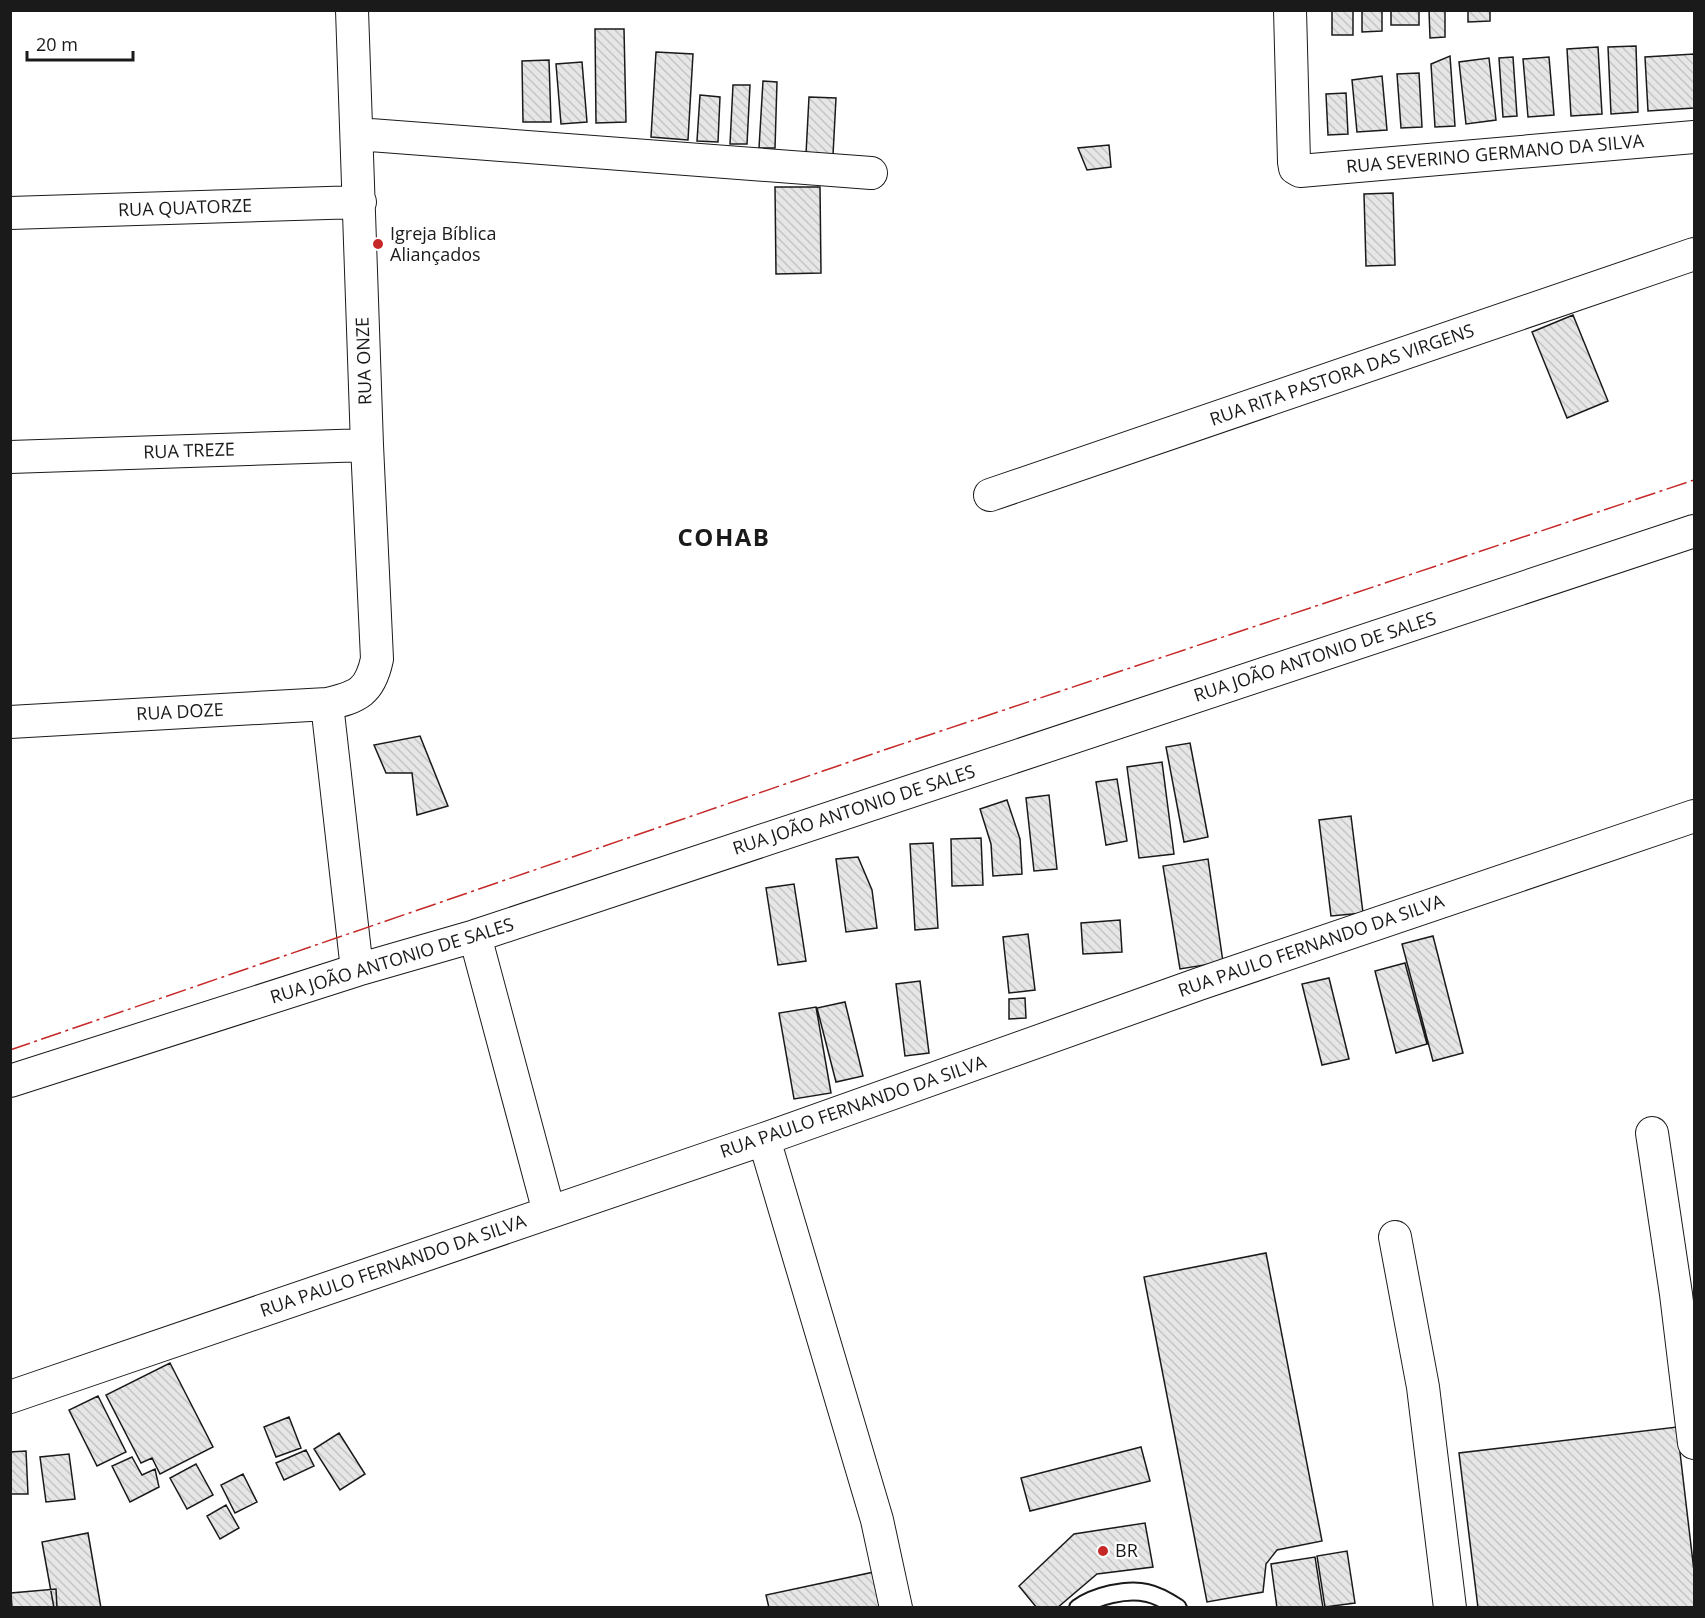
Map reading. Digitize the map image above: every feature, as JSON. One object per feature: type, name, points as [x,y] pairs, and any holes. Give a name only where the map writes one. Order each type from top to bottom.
[{"type":"street","name":"RUA ONZE","points":[[338,701],[364,690],[374,676],[378,659],[367,445],[352,10]]},
{"type":"street","name":"RUA SEVERINO GERMANO DA SILVA","points":[[1290,10],[1295,168],[1305,171],[1695,137]]},
{"type":"street","points":[[357,134],[871,173]]},
{"type":"street","name":"RUA QUATORZE","points":[[10,213],[360,202]]},
{"type":"street","name":"RUA RITA PASTORA DAS VIRGENS","points":[[990,495],[1695,254]]},
{"type":"street","name":"RUA TREZE","points":[[10,457],[367,445]]},
{"type":"street","name":"RUA JOÃO ANTONIO DE SALES","points":[[10,1081],[357,970],[475,936],[1695,531]]},
{"type":"street","points":[[338,701],[357,970]]},
{"type":"street","name":"RUA DOZE","points":[[10,722],[338,701]]},
{"type":"street","name":"RUA PAULO FERNANDO DA SILVA","points":[[10,1397],[765,1139],[1187,987],[1695,816]]},
{"type":"street","points":[[475,936],[549,1212]]},
{"type":"street","points":[[1652,1133],[1695,1443]]},
{"type":"street","points":[[765,1139],[877,1520],[896,1608]]},
{"type":"street","points":[[1395,1237],[1423,1387],[1450,1608]]},
{"type":"lane","points":[[1078,1608],[1086,1602],[1115,1593],[1147,1593],[1178,1608]]},
{"type":"building","points":[[1332,10],[1353,10],[1353,35],[1332,35]]},
{"type":"building","points":[[1362,10],[1382,10],[1382,31],[1362,32]]},
{"type":"building","points":[[1391,10],[1419,10],[1419,25],[1391,25]]},
{"type":"building","points":[[1429,10],[1445,10],[1445,37],[1430,38]]},
{"type":"building","points":[[1468,10],[1490,10],[1490,21],[1468,22]]},
{"type":"building","points":[[595,29],[624,29],[626,122],[596,123]]},
{"type":"building","points":[[1636,46],[1638,112],[1611,114],[1608,47]]},
{"type":"building","points":[[1598,47],[1602,114],[1571,116],[1567,49]]},
{"type":"building","points":[[656,52],[693,54],[688,140],[651,137]]},
{"type":"building","points":[[1694,54],[1694,108],[1648,111],[1645,57]]},
{"type":"building","points":[[1450,56],[1455,126],[1435,127],[1431,64]]},
{"type":"building","points":[[1513,57],[1517,116],[1503,117],[1499,58]]},
{"type":"building","points":[[1549,57],[1554,115],[1528,117],[1523,59]]},
{"type":"building","points":[[1489,58],[1496,120],[1466,124],[1459,62]]},
{"type":"building","points":[[549,60],[551,122],[523,122],[522,61]]},
{"type":"building","points":[[582,62],[587,122],[561,124],[556,64]]},
{"type":"building","points":[[1419,73],[1422,127],[1401,128],[1397,74]]},
{"type":"building","points":[[1382,76],[1387,130],[1357,132],[1352,80]]},
{"type":"building","points":[[763,81],[777,82],[775,148],[759,148]]},
{"type":"building","points":[[733,85],[750,85],[747,144],[730,144]]},
{"type":"building","points":[[1346,93],[1348,134],[1328,135],[1326,94]]},
{"type":"building","points":[[700,95],[720,97],[718,142],[697,141]]},
{"type":"building","points":[[809,97],[836,98],[833,155],[806,154]]},
{"type":"building","points":[[1109,145],[1111,167],[1087,170],[1078,148]]},
{"type":"building","points":[[775,187],[820,187],[821,273],[776,274]]},
{"type":"building","points":[[1393,193],[1395,265],[1366,266],[1364,194]]},
{"type":"building","points":[[1573,315],[1608,401],[1567,418],[1532,332]]},
{"type":"building","points":[[420,736],[448,806],[417,815],[412,773],[386,773],[374,745]]},
{"type":"building","points":[[1190,743],[1208,837],[1184,842],[1166,747]]},
{"type":"building","points":[[1162,762],[1174,854],[1139,858],[1127,767]]},
{"type":"building","points":[[1117,779],[1127,841],[1106,845],[1096,782]]},
{"type":"building","points":[[1049,795],[1057,869],[1034,871],[1026,798]]},
{"type":"building","points":[[1007,800],[1020,839],[1022,874],[993,876],[991,844],[980,809]]},
{"type":"building","points":[[1351,816],[1363,913],[1331,916],[1319,820]]},
{"type":"building","points":[[981,838],[983,885],[952,886],[951,839]]},
{"type":"building","points":[[933,843],[938,928],[915,930],[910,844]]},
{"type":"building","points":[[858,857],[872,890],[877,928],[846,932],[836,859]]},
{"type":"building","points":[[1208,859],[1223,962],[1180,969],[1163,866]]},
{"type":"building","points":[[794,884],[806,961],[778,965],[766,888]]},
{"type":"building","points":[[1120,920],[1122,952],[1083,954],[1081,923]]},
{"type":"building","points":[[1028,934],[1035,990],[1009,993],[1003,937]]},
{"type":"building","points":[[1433,936],[1463,1053],[1433,1061],[1402,944]]},
{"type":"building","points":[[1405,963],[1427,1044],[1396,1053],[1375,971]]},
{"type":"building","points":[[1329,978],[1349,1059],[1322,1065],[1302,984]]},
{"type":"building","points":[[920,981],[929,1053],[905,1056],[896,984]]},
{"type":"building","points":[[1025,998],[1026,1018],[1009,1019],[1009,999]]},
{"type":"building","points":[[845,1002],[863,1076],[836,1082],[817,1008]]},
{"type":"building","points":[[816,1007],[831,1093],[794,1099],[779,1013]]},
{"type":"building","points":[[1266,1253],[1322,1541],[1277,1550],[1266,1564],[1263,1592],[1207,1602],[1144,1277]]},
{"type":"building","points":[[170,1363],[213,1447],[160,1474],[152,1458],[141,1463],[106,1395]]},
{"type":"building","points":[[98,1396],[126,1452],[97,1466],[69,1410]]},
{"type":"building","points":[[289,1417],[301,1448],[276,1457],[264,1427]]},
{"type":"building","points":[[1677,1427],[1694,1571],[1694,1608],[1478,1608],[1459,1453]]},
{"type":"building","points":[[339,1433],[365,1474],[340,1490],[314,1449]]},
{"type":"building","points":[[1141,1447],[1150,1481],[1030,1511],[1021,1478]]},
{"type":"building","points":[[306,1450],[314,1466],[284,1480],[276,1463]]},
{"type":"building","points":[[26,1451],[28,1494],[10,1494],[10,1452]]},
{"type":"building","points":[[69,1454],[75,1499],[46,1502],[40,1457]]},
{"type":"building","points":[[132,1457],[142,1475],[155,1469],[159,1487],[130,1502],[112,1466]]},
{"type":"building","points":[[196,1464],[213,1495],[187,1509],[170,1478]]},
{"type":"building","points":[[243,1474],[257,1502],[235,1513],[221,1485]]},
{"type":"building","points":[[226,1505],[239,1528],[220,1539],[207,1516]]},
{"type":"building","name":"BR","points":[[1145,1523],[1153,1567],[1097,1574],[1057,1608],[1037,1608],[1019,1586],[1074,1534]]},
{"type":"building","points":[[88,1533],[101,1608],[54,1608],[42,1542]]},
{"type":"building","points":[[1347,1551],[1355,1603],[1325,1607],[1317,1556]]},
{"type":"building","points":[[1315,1557],[1323,1608],[1277,1608],[1271,1564]]},
{"type":"building","points":[[874,1572],[882,1608],[769,1608],[766,1595]]},
{"type":"building","points":[[56,1589],[57,1608],[12,1608],[11,1593]]},
{"type":"power","points":[[10,1050],[890,748],[1694,480]]},
{"type":"place","name":"Igreja Bíblica Aliançados","points":[[378,244]]},
{"type":"place","name":"BR","points":[[1103,1551]]},
{"type":"district","name":"COHAB","points":[[724,538]]}]
